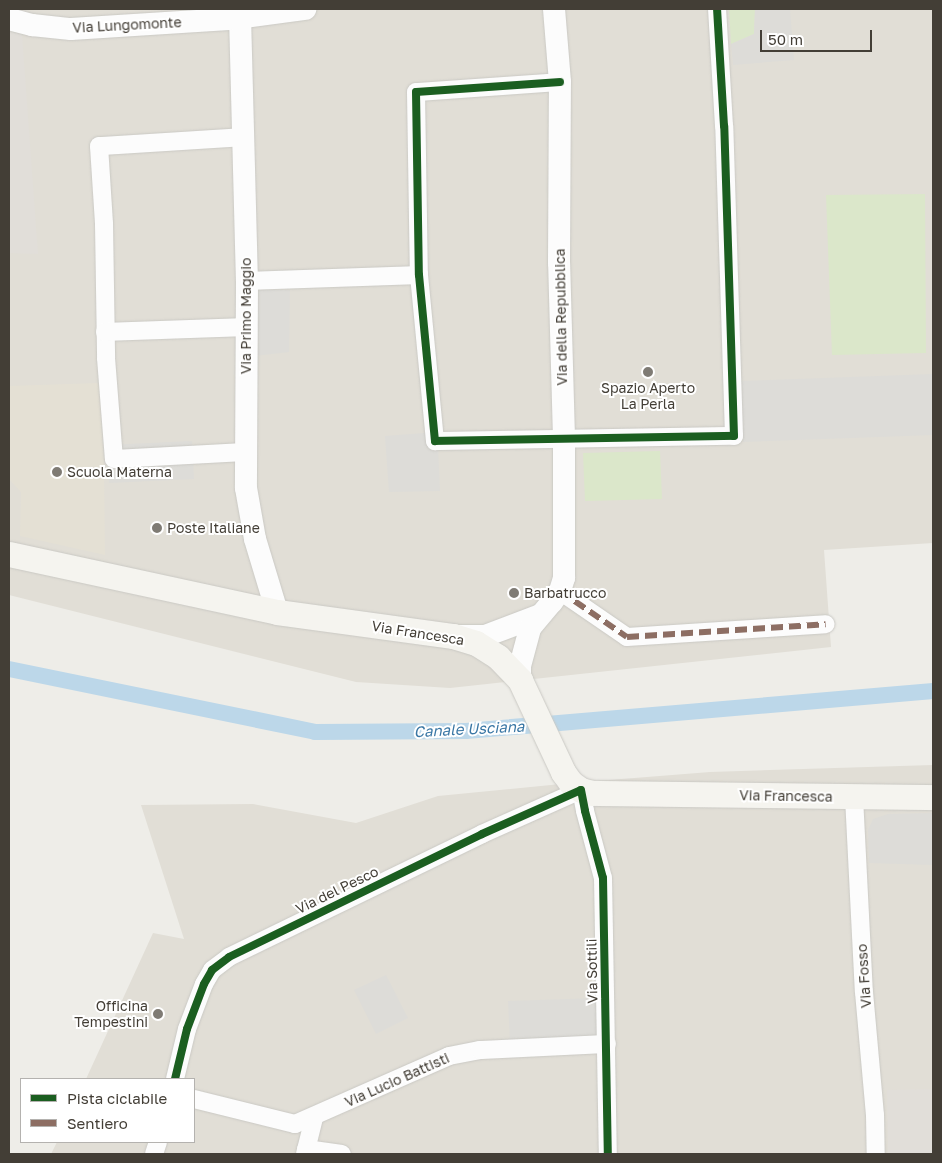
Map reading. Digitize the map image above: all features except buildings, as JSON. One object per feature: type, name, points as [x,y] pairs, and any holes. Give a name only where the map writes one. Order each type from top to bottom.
[{"type":"main road","name":"Via Francesca","points":[[9,554],[277,612],[453,636],[476,643],[498,658],[520,680],[563,772],[571,783],[581,790],[609,794],[933,797]]},
{"type":"street","name":"Via Lungomonte","points":[[9,20],[32,25],[71,29],[235,17],[304,9]]},
{"type":"street","name":"Via della Repubblica","points":[[554,9],[560,82],[559,263],[564,438],[564,578],[560,591]]},
{"type":"street","points":[[560,82],[416,92],[419,275],[435,441],[734,436],[724,126],[716,9]]},
{"type":"street","name":"Via Primo Maggio","points":[[235,17],[244,137],[247,281],[245,452],[250,513],[255,539],[277,612]]},
{"type":"street","points":[[244,137],[98,146],[104,224],[105,332],[114,459],[245,452]]},
{"type":"street","points":[[247,281],[419,275]]},
{"type":"street","points":[[105,332],[246,327]]},
{"type":"street","points":[[498,658],[511,650],[529,623],[560,591],[627,636],[826,624]]},
{"type":"street","points":[[453,636],[485,636],[529,623]]},
{"type":"street","points":[[520,680],[520,666],[529,623]]},
{"type":"street","name":"Via Sottili","points":[[581,790],[603,878],[608,1154]]},
{"type":"street","name":"Via del Pesco","points":[[175,1078],[187,1030],[204,984],[212,970],[229,957],[482,834],[581,790]]},
{"type":"street","name":"Via Fosso","points":[[854,797],[858,890],[875,1115],[876,1154]]},
{"type":"street","name":"Via Lucio Battisti","points":[[195,1100],[295,1124],[449,1056],[480,1050],[606,1044]]},
{"type":"street","points":[[314,1117],[306,1151],[342,1154]]},
{"type":"shaded area","points":[[9,9],[933,9],[933,543],[824,550],[831,647],[450,688],[356,682],[9,595]]},
{"type":"shaded area","points":[[755,9],[790,9],[794,60],[733,65],[731,44],[754,34]]},
{"type":"shaded area","points":[[9,31],[22,34],[38,254],[9,253]]},
{"type":"shaded area","points":[[254,290],[290,290],[289,352],[254,356]]},
{"type":"shaded area","points":[[933,374],[933,435],[743,442],[741,381]]},
{"type":"shaded area","name":"Scuola Materna","points":[[99,383],[104,465],[105,555],[20,536],[21,492],[9,479],[9,386]]},
{"type":"shaded area","points":[[425,433],[429,444],[438,447],[440,491],[389,492],[385,436]]},
{"type":"shaded area","points":[[192,441],[194,479],[109,483],[107,445]]},
{"type":"shaded area","points":[[933,765],[933,1154],[51,1154],[56,1143],[195,1143],[195,1078],[86,1078],[153,933],[184,939],[141,805],[253,804],[356,823],[438,796],[710,772]]},
{"type":"shaded area","points":[[933,813],[933,865],[869,863],[868,830],[873,819],[888,814]]},
{"type":"shaded area","points":[[386,975],[408,1018],[376,1034],[354,990]]},
{"type":"shaded area","points":[[598,998],[599,1039],[510,1042],[508,1001]]},
{"type":"shaded area","points":[[933,1089],[933,1154],[888,1154],[887,1090]]},
{"type":"green space","points":[[729,9],[755,9],[754,34],[731,44]]},
{"type":"green space","points":[[925,194],[926,353],[832,355],[826,195]]},
{"type":"green space","points":[[660,451],[662,499],[585,501],[583,453]]},
{"type":"waterway","name":"Canale Usciana","points":[[9,669],[315,732],[466,731],[933,691]]},
{"type":"marked path","points":[[560,591],[627,637],[826,624]]},
{"type":"cycle path","points":[[560,82],[416,92],[419,275],[435,441],[734,436],[724,126],[717,9]]},
{"type":"cycle path","points":[[175,1078],[187,1029],[204,984],[212,970],[229,957],[482,834],[581,790],[603,878],[608,1154]]},
{"type":"place","name":"Spazio Aperto La Perla","points":[[648,372]]},
{"type":"place","name":"Scuola Materna","points":[[57,472]]},
{"type":"place","name":"Poste Italiane","points":[[157,528]]},
{"type":"place","name":"Barbatrucco","points":[[514,593]]},
{"type":"place","name":"Officina Tempestini","points":[[158,1014]]}]
